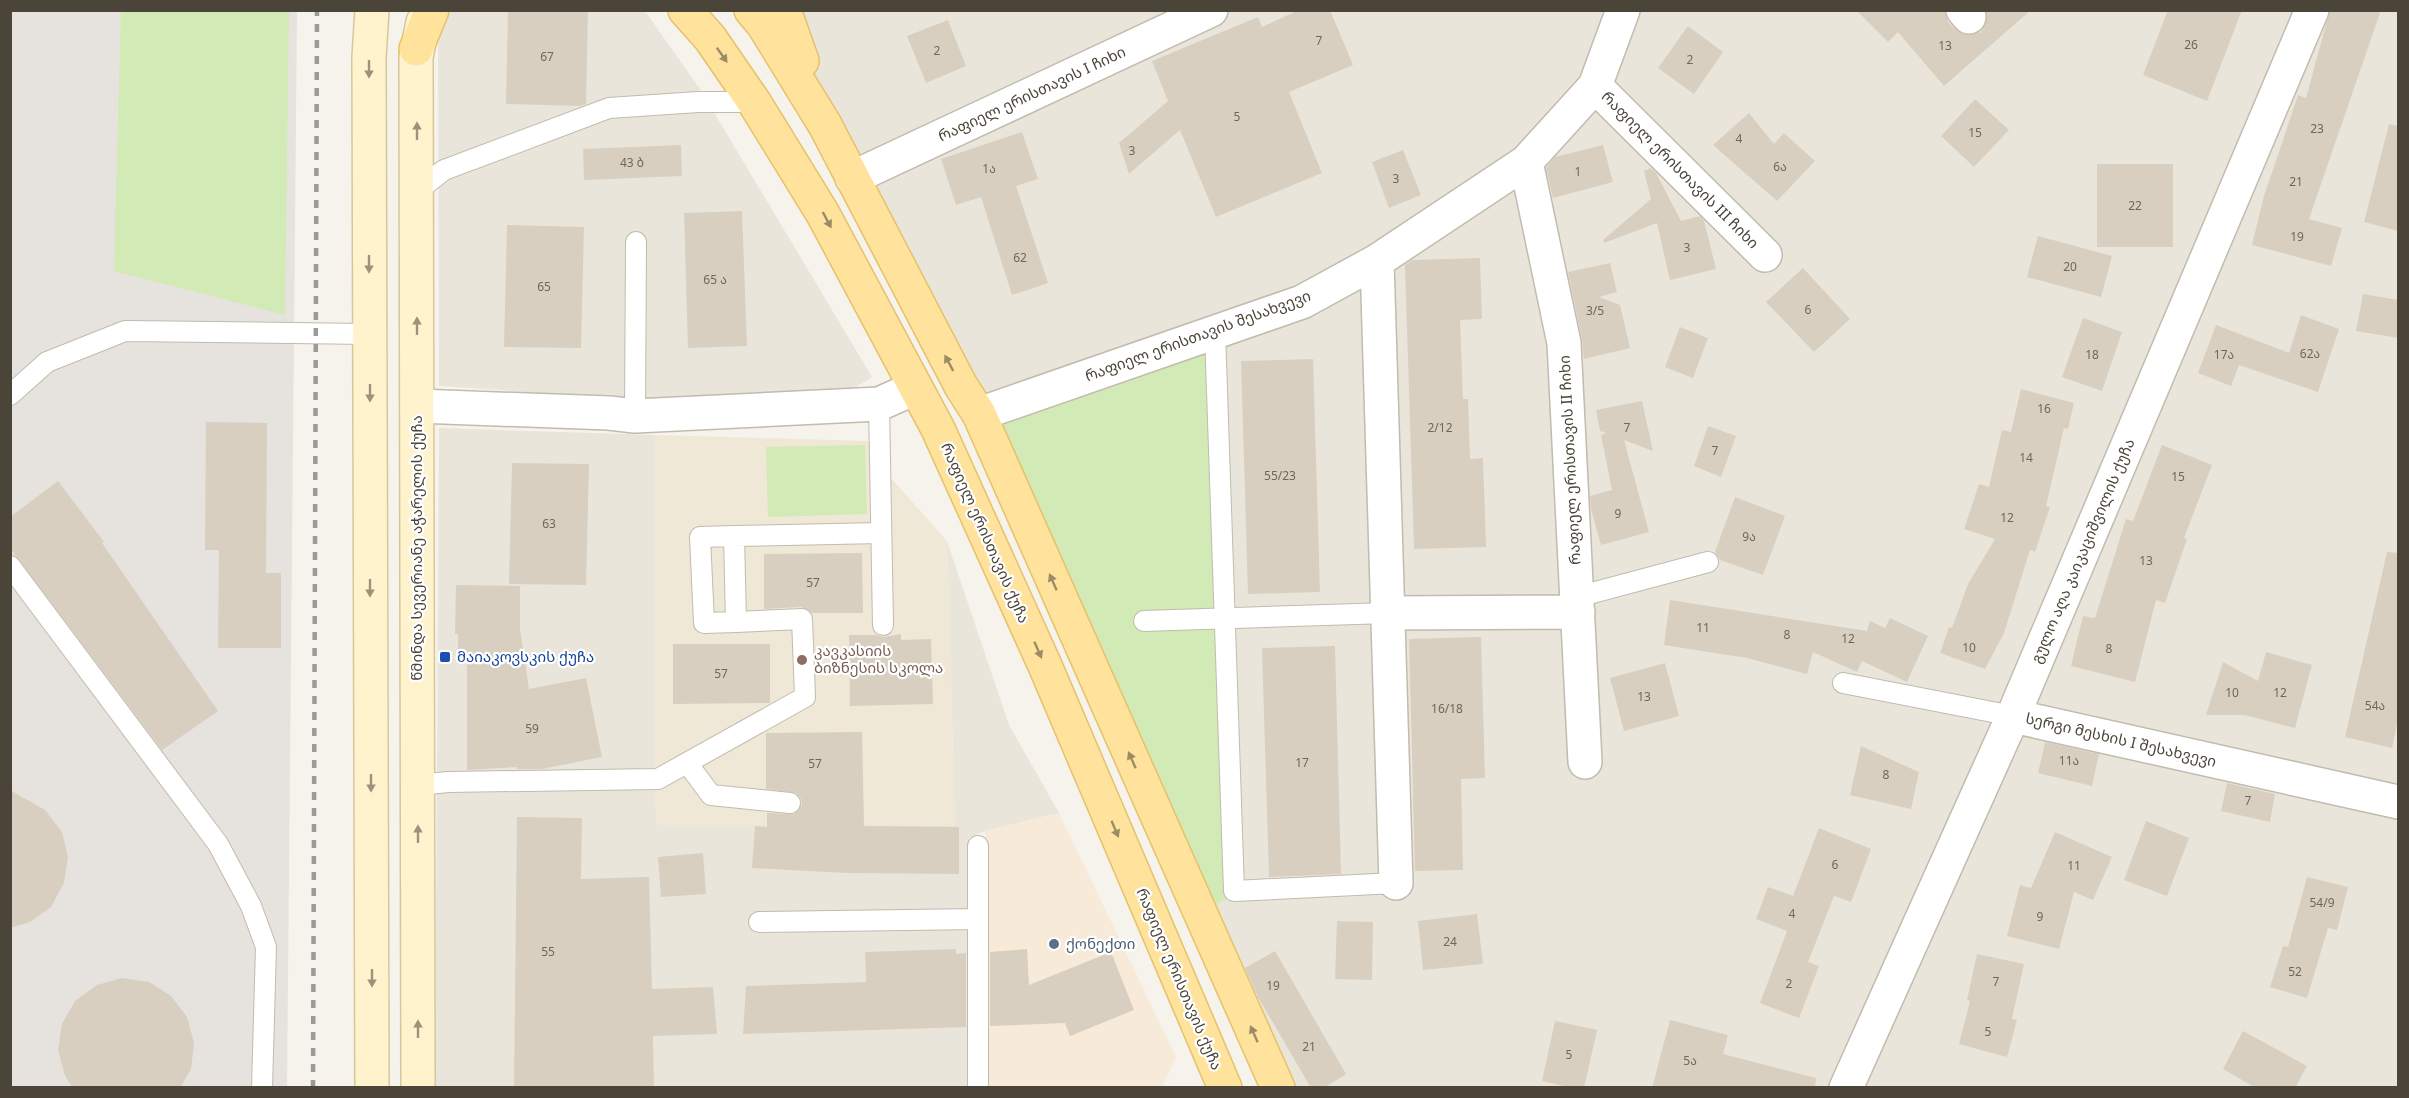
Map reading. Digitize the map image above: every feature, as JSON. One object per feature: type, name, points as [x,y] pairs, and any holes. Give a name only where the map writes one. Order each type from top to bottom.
[{"type":"main road","points":[[372,10],[369,57],[372,1088]]},
{"type":"main road","name":"წმინდა სევერიანე აჭარელის ქუჩა","points":[[418,1088],[417,49],[426,10]]},
{"type":"main road","points":[[417,49],[432,10]]},
{"type":"main road","name":"რაფიელ ერისთავის ქუჩა","points":[[685,10],[710,38],[754,102],[824,214],[938,429],[1036,647],[1225,1088]]},
{"type":"main road","points":[[751,10],[763,24],[825,125],[961,386],[979,414],[1278,1088]]},
{"type":"main road","points":[[784,10],[825,125]]},
{"type":"street","name":"რაფიელ ერისთავის I ჩიხი","points":[[852,178],[1211,10]]},
{"type":"street","name":"რაფიელ ერისთავის შესახვევი","points":[[979,414],[1302,302],[1377,261],[1526,162],[1595,86],[1623,10]]},
{"type":"street","name":"გულო აღა კაიკაციშვილის ქუჩა","points":[[1846,1088],[2013,716],[2313,10]]},
{"type":"street","name":"რაფიელ ერისთავის III ჩიხი","points":[[1595,86],[1765,255]]},
{"type":"street","name":"რაფიელ ერისთავის II ჩიხი","points":[[1526,162],[1564,343],[1585,762]]},
{"type":"street","points":[[1377,261],[1396,883]]},
{"type":"street","points":[[417,406],[634,416],[879,404],[915,388]]},
{"type":"street","points":[[1388,613],[1577,604]]},
{"type":"street","name":"სერგი მესხის I შესახვევი","points":[[2013,716],[2398,802]]},
{"type":"lane","points":[[417,191],[444,170],[609,108],[698,102],[754,102]]},
{"type":"lane","points":[[634,416],[636,242]]},
{"type":"lane","points":[[10,395],[47,362],[125,331],[369,334]]},
{"type":"lane","points":[[1215,332],[1234,891],[1396,883]]},
{"type":"lane","points":[[879,404],[883,625]]},
{"type":"lane","points":[[417,785],[448,782],[658,779],[805,697],[802,620],[704,623],[700,537],[881,533]]},
{"type":"lane","points":[[734,536],[736,622]]},
{"type":"lane","points":[[1577,604],[1708,562]]},
{"type":"lane","points":[[10,566],[218,844],[251,906],[266,947],[262,1088]]},
{"type":"lane","points":[[1144,621],[1388,613]]},
{"type":"lane","name":"სერგი მესხის I შესახვევი","points":[[1843,683],[2013,716]]},
{"type":"lane","points":[[687,763],[711,795],[790,803]]},
{"type":"lane","points":[[978,846],[978,1088]]},
{"type":"lane","points":[[759,922],[978,919]]},
{"type":"shaded area","points":[[10,11],[297,11],[287,1087],[11,1087]]},
{"type":"shaded area","points":[[444,11],[645,11],[700,89],[872,377],[851,390],[645,400],[439,386],[438,28]]},
{"type":"shaded area","points":[[784,11],[2398,11],[2398,1087],[1278,1087],[979,414],[852,178]]},
{"type":"shaded area","points":[[439,428],[654,435],[654,779],[657,825],[955,825],[947,541],[1009,725],[1059,813],[985,831],[969,838],[968,1087],[435,1088]]},
{"type":"shaded area","name":"კავკასიის ბიზნესის სკოლა","points":[[654,435],[868,441],[890,477],[947,541],[955,826],[657,825],[654,779]]},
{"type":"shaded area","name":"ქონექთი","points":[[1059,813],[1176,1057],[1162,1087],[988,1087],[985,831]]},
{"type":"green space","points":[[121,11],[289,11],[285,315],[114,271]]},
{"type":"green space","points":[[1215,332],[1234,891],[1202,918],[979,414]]},
{"type":"green space","points":[[865,445],[867,514],[768,517],[766,447]]},
{"type":"building","points":[[508,10],[588,10],[586,104],[580,106],[506,104]]},
{"type":"building","points":[[1299,10],[1330,10],[1353,65],[1289,92],[1322,173],[1216,217],[1180,130],[1129,174],[1119,143],[1168,101],[1152,61],[1258,17],[1262,27]]},
{"type":"building","points":[[1856,10],[1945,10],[1948,22],[1955,29],[1962,34],[1972,35],[1981,32],[1986,24],[1986,10],[2031,10],[1944,86],[1898,32],[1888,42]]},
{"type":"building","points":[[2168,10],[2242,10],[2207,101],[2143,75]]},
{"type":"building","points":[[2330,10],[2381,10],[2309,219],[2342,228],[2331,266],[2252,245],[2264,196],[2298,95],[2306,98]]},
{"type":"building","points":[[948,20],[966,66],[926,83],[907,36]]},
{"type":"building","points":[[1688,26],[1723,52],[1694,94],[1658,68]]},
{"type":"building","points":[[1975,99],[2009,130],[1974,167],[1941,136]]},
{"type":"building","points":[[1749,113],[1774,144],[1784,133],[1815,161],[1777,201],[1713,145]]},
{"type":"building","points":[[2389,124],[2398,126],[2398,231],[2364,222]]},
{"type":"building","points":[[1022,132],[1038,179],[1016,186],[1048,283],[1012,295],[981,197],[956,205],[941,159]]},
{"type":"building","points":[[681,145],[682,176],[584,180],[583,149]]},
{"type":"building","points":[[1603,145],[1613,182],[1553,198],[1546,168],[1555,157]]},
{"type":"building","points":[[1403,150],[1421,195],[1389,208],[1372,162]]},
{"type":"building","points":[[2097,164],[2173,164],[2173,247],[2097,247]]},
{"type":"building","points":[[1651,168],[1656,173],[1681,221],[1700,216],[1704,221],[1716,269],[1670,280],[1657,223],[1604,243],[1603,240],[1651,199],[1644,171]]},
{"type":"building","points":[[742,211],[747,346],[688,348],[684,213]]},
{"type":"building","points":[[507,225],[584,227],[581,348],[504,347]]},
{"type":"building","points":[[2038,236],[2112,256],[2101,297],[2027,277]]},
{"type":"building","points":[[1480,258],[1482,319],[1460,320],[1463,399],[1468,399],[1470,459],[1483,458],[1486,547],[1414,549],[1405,265],[1412,260]]},
{"type":"building","points":[[1610,263],[1617,292],[1599,297],[1620,305],[1630,348],[1584,359],[1568,272]]},
{"type":"building","points":[[1803,268],[1850,319],[1814,352],[1766,302]]},
{"type":"building","points":[[2363,294],[2398,300],[2398,338],[2356,331]]},
{"type":"building","points":[[2301,315],[2339,329],[2318,392],[2239,365],[2231,386],[2198,373],[2216,325],[2289,353]]},
{"type":"building","points":[[2083,318],[2122,332],[2102,391],[2062,377]]},
{"type":"building","points":[[1680,327],[1708,338],[1693,378],[1665,367]]},
{"type":"building","points":[[1313,359],[1320,592],[1248,594],[1241,361]]},
{"type":"building","points":[[2021,389],[2074,403],[2068,429],[2064,428],[2046,506],[2050,507],[2035,552],[2030,550],[2004,633],[1985,669],[1940,653],[1968,584],[1995,539],[1964,529],[1979,484],[1989,487],[2002,430],[2011,432]]},
{"type":"building","points":[[1642,401],[1653,451],[1624,440],[1649,532],[1601,545],[1591,509],[1590,496],[1612,490],[1601,435],[1606,433],[1600,431],[1596,410]]},
{"type":"building","points":[[206,422],[267,423],[266,573],[281,573],[281,648],[218,648],[219,550],[205,550]]},
{"type":"building","points":[[1708,426],[1736,436],[1721,477],[1694,466]]},
{"type":"building","points":[[2162,445],[2212,465],[2184,538],[2187,539],[2165,603],[2156,600],[2135,682],[2071,666],[2083,616],[2095,618],[2126,519],[2133,521]]},
{"type":"building","points":[[512,463],[589,464],[586,585],[509,584]]},
{"type":"building","points":[[58,481],[104,542],[102,543],[218,711],[162,750],[10,548],[10,517]]},
{"type":"building","points":[[1735,497],[1785,516],[1763,575],[1720,560],[1715,552]]},
{"type":"building","points":[[2387,552],[2398,553],[2398,720],[2392,748],[2345,737]]},
{"type":"building","points":[[862,553],[863,613],[812,613],[801,607],[764,609],[764,554]]},
{"type":"building","points":[[456,585],[520,586],[520,629],[529,689],[586,678],[602,757],[542,769],[517,769],[517,767],[467,770],[467,652],[458,653],[458,634],[455,634]]},
{"type":"building","points":[[1670,600],[1867,631],[1870,621],[1885,628],[1890,618],[1928,636],[1907,682],[1862,661],[1857,672],[1813,652],[1807,674],[1747,658],[1664,645]]},
{"type":"building","points":[[901,634],[901,640],[931,639],[933,704],[850,706],[849,635],[884,637]]},
{"type":"building","points":[[1481,637],[1485,778],[1461,779],[1463,870],[1415,871],[1409,639]]},
{"type":"building","points":[[673,644],[770,644],[770,703],[673,704]]},
{"type":"building","points":[[1335,646],[1341,874],[1269,877],[1262,648]]},
{"type":"building","points":[[2266,652],[2312,665],[2295,728],[2245,715],[2206,715],[2223,662],[2258,681]]},
{"type":"building","points":[[1665,663],[1679,716],[1624,731],[1610,678]]},
{"type":"building","points":[[862,732],[864,826],[959,827],[959,874],[846,873],[752,868],[755,826],[767,827],[767,813],[794,814],[802,805],[796,793],[766,789],[766,733]]},
{"type":"building","points":[[2045,742],[2099,754],[2092,786],[2038,773]]},
{"type":"building","points":[[1861,746],[1919,772],[1911,809],[1850,795]]},
{"type":"building","points":[[2227,783],[2275,794],[2270,822],[2221,811]]},
{"type":"building","points":[[10,790],[45,810],[62,832],[68,857],[64,883],[51,907],[30,922],[10,928]]},
{"type":"building","points":[[517,817],[582,818],[581,879],[649,877],[652,989],[713,987],[717,1034],[653,1036],[654,1088],[514,1087]]},
{"type":"building","points":[[2146,821],[2189,838],[2167,896],[2124,880]]},
{"type":"building","points":[[1819,828],[1871,849],[1851,902],[1834,896],[1808,962],[1819,966],[1799,1018],[1760,1003],[1787,931],[1756,919],[1768,887],[1793,896]]},
{"type":"building","points":[[2055,832],[2112,857],[2093,900],[2074,892],[2059,949],[2007,936],[2020,885],[2031,888]]},
{"type":"building","points":[[703,853],[706,894],[661,897],[658,857]]},
{"type":"building","points":[[2307,877],[2348,887],[2337,930],[2328,928],[2307,998],[2270,987],[2283,946],[2288,947]]},
{"type":"building","points":[[1477,914],[1483,964],[1423,970],[1418,921]]},
{"type":"building","points":[[1337,921],[1373,922],[1372,980],[1335,979]]},
{"type":"building","points":[[956,949],[956,954],[966,953],[966,1027],[743,1034],[746,986],[866,982],[865,952]]},
{"type":"building","points":[[1027,949],[1029,985],[1111,952],[1134,1010],[1070,1036],[1065,1023],[990,1026],[990,952]]},
{"type":"building","points":[[1275,951],[1346,1074],[1324,1088],[1311,1088],[1258,997],[1245,968]]},
{"type":"building","points":[[1977,954],[2024,964],[2012,1019],[2017,1020],[2007,1057],[1959,1044],[1970,1001],[1967,1000]]},
{"type":"building","points":[[122,978],[149,982],[171,996],[187,1017],[194,1043],[191,1069],[180,1088],[73,1088],[65,1076],[58,1050],[62,1024],[75,1001],[97,985]]},
{"type":"building","points":[[1670,1020],[1728,1035],[1723,1054],[1816,1078],[1815,1088],[1652,1088]]},
{"type":"building","points":[[1555,1021],[1597,1030],[1584,1088],[1572,1088],[1542,1081]]},
{"type":"building","points":[[2243,1031],[2307,1066],[2295,1088],[2256,1088],[2223,1069]]},
{"type":"railway","points":[[313,1088],[317,10]]},
{"type":"place","name":"მაიაკოვსკის ქუჩა","points":[[445,657]]},
{"type":"place","name":"კავკასიის ბიზნესის სკოლა","points":[[802,660]]},
{"type":"place","name":"ქონექთი","points":[[1054,944]]}]
